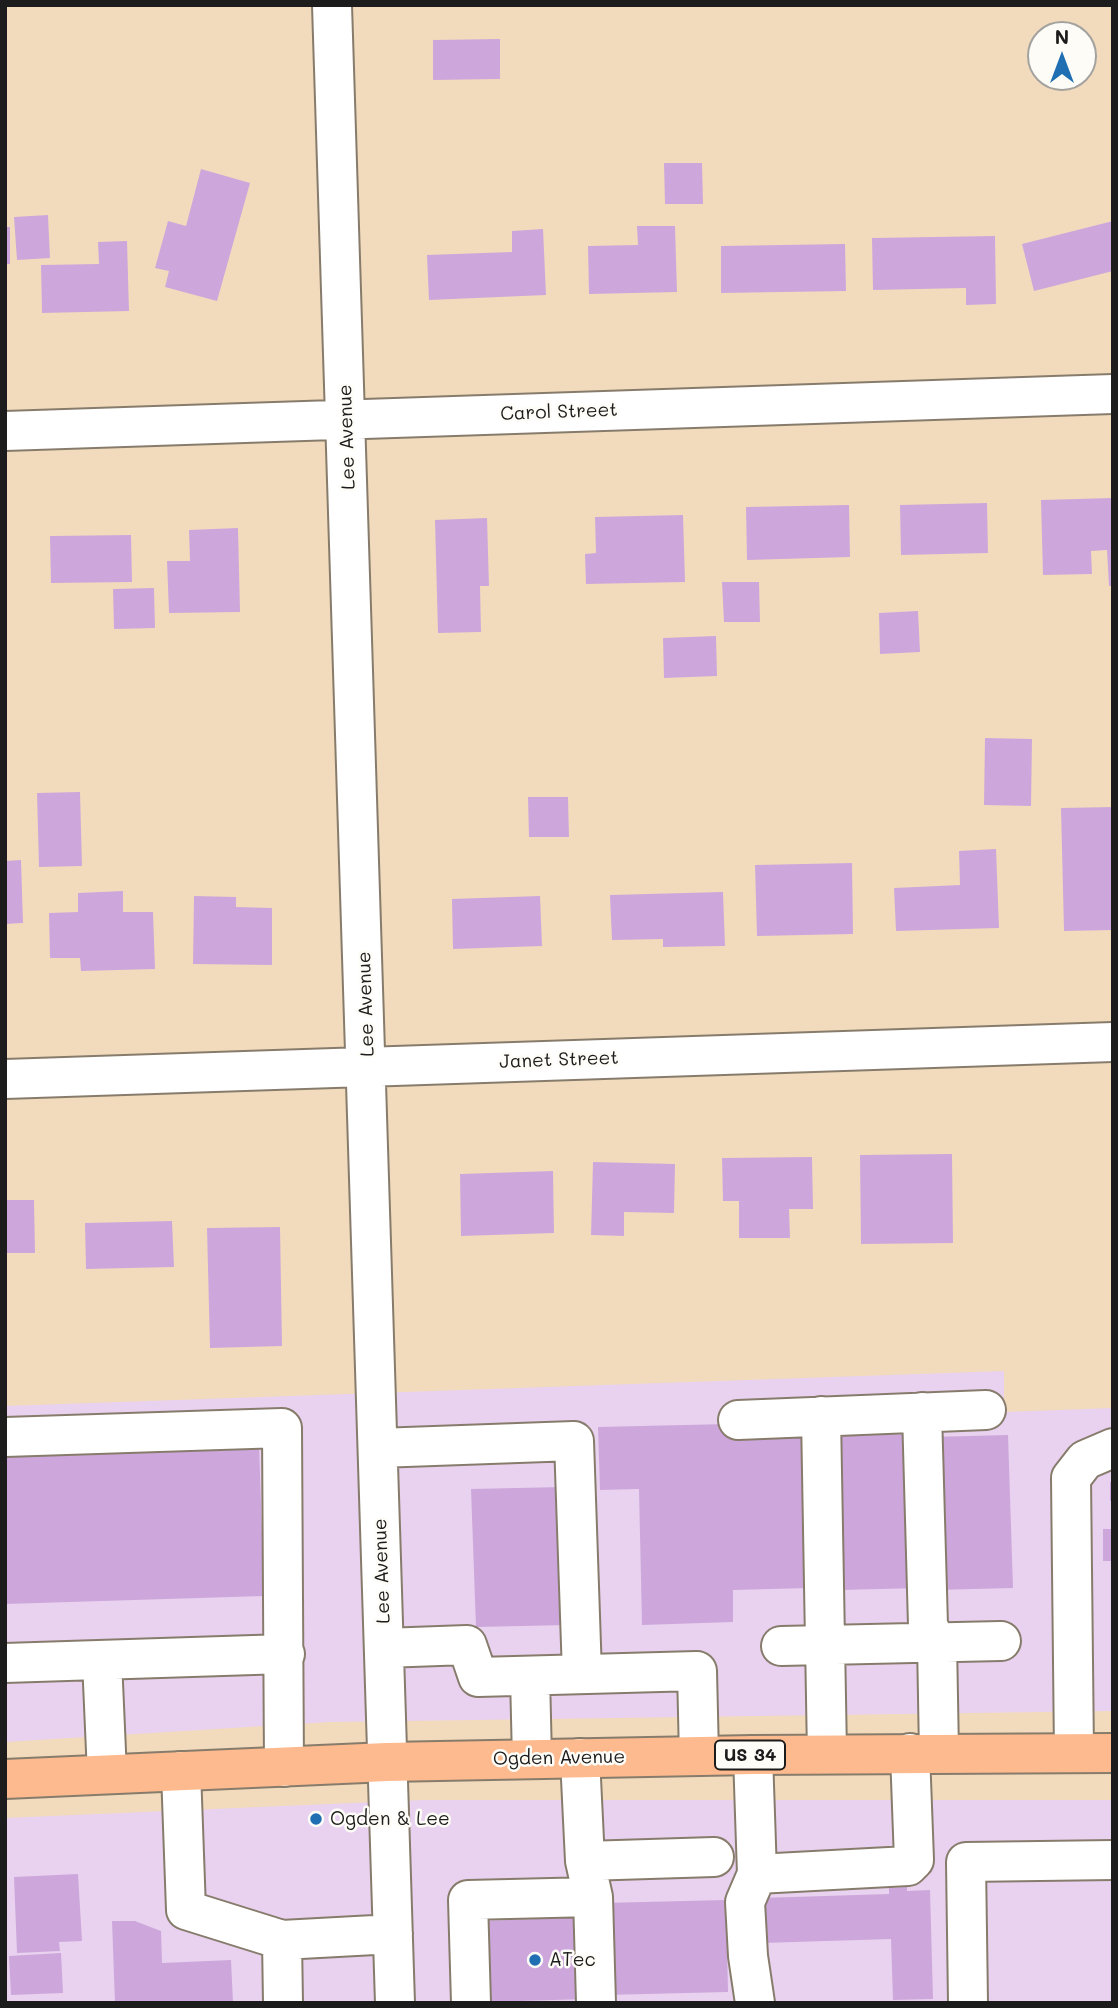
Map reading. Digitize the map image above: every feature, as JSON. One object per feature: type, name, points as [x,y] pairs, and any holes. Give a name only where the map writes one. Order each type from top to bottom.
[{"type":"main road","name":"Ogden Avenue","points":[[5,1779],[387,1762],[827,1754],[1113,1753]]},
{"type":"street","name":"Lee Avenue","points":[[332,5],[368,1067],[395,2003]]},
{"type":"street","name":"Carol Street","points":[[5,431],[1113,394]]},
{"type":"street","name":"Janet Street","points":[[5,1079],[1113,1042]]},
{"type":"street","points":[[738,1420],[986,1410]]},
{"type":"street","points":[[757,1874],[908,1866],[914,1860],[937,1642],[928,1626],[922,1412]]},
{"type":"street","points":[[821,1416],[827,1754]]},
{"type":"street","points":[[5,1437],[282,1429],[284,1767]]},
{"type":"street","points":[[378,1448],[574,1441],[582,1674]]},
{"type":"street","points":[[1074,1753],[1071,1478],[1085,1460],[1113,1448]]},
{"type":"street","points":[[781,1646],[1001,1641]]},
{"type":"street","points":[[384,1648],[467,1645],[478,1677],[697,1671],[699,1756]]},
{"type":"street","points":[[5,1663],[285,1654]]},
{"type":"street","points":[[102,1660],[107,1774]]},
{"type":"street","points":[[530,1676],[531,1759]]},
{"type":"street","points":[[753,1755],[757,1874],[745,1902],[748,1955],[755,2003]]},
{"type":"street","points":[[580,1758],[596,2003]]},
{"type":"street","points":[[181,1771],[186,1910],[282,1940],[393,1934]]},
{"type":"street","points":[[471,2003],[468,1900],[714,1857]]},
{"type":"street","points":[[968,2003],[966,1862],[1113,1860]]},
{"type":"street","points":[[282,1940],[283,2003]]},
{"type":"shaded area","points":[[1004,1371],[1004,1412],[1113,1408],[1113,1711],[330,1722],[5,1742],[5,1406]]},
{"type":"shaded area","points":[[422,1800],[1113,1800],[1113,2003],[5,2003],[5,1818]]},
{"type":"building","points":[[500,39],[500,79],[433,80],[433,40]]},
{"type":"building","points":[[664,163],[702,163],[703,204],[665,204]]},
{"type":"building","points":[[201,169],[250,183],[217,301],[165,287],[169,271],[155,268],[168,221],[186,226]]},
{"type":"building","points":[[48,215],[50,258],[17,260],[14,217]]},
{"type":"building","points":[[1113,221],[1113,271],[1034,291],[1022,244]]},
{"type":"building","points":[[637,226],[675,226],[677,292],[589,294],[588,246],[638,245]]},
{"type":"building","points":[[5,227],[10,227],[10,264],[5,264]]},
{"type":"building","points":[[543,229],[546,295],[429,300],[427,255],[512,252],[512,231]]},
{"type":"building","points":[[995,236],[996,304],[966,305],[966,288],[873,290],[872,238]]},
{"type":"building","points":[[127,241],[129,311],[42,313],[41,265],[99,264],[98,242]]},
{"type":"building","points":[[845,244],[846,291],[721,293],[721,246]]},
{"type":"building","points":[[1113,498],[1113,586],[1109,586],[1107,550],[1091,551],[1092,574],[1043,575],[1041,500]]},
{"type":"building","points":[[987,503],[988,553],[901,555],[900,505]]},
{"type":"building","points":[[849,505],[850,557],[747,560],[746,507]]},
{"type":"building","points":[[683,515],[685,582],[586,584],[585,554],[596,553],[595,517]]},
{"type":"building","points":[[487,518],[489,586],[480,586],[481,632],[438,633],[435,520]]},
{"type":"building","points":[[238,528],[240,612],[169,613],[167,561],[190,561],[189,530]]},
{"type":"building","points":[[131,535],[132,582],[51,583],[50,536]]},
{"type":"building","points":[[722,582],[759,582],[760,622],[724,622]]},
{"type":"building","points":[[154,588],[155,628],[114,629],[113,589]]},
{"type":"building","points":[[918,611],[920,652],[880,654],[879,613]]},
{"type":"building","points":[[716,636],[717,676],[664,678],[663,638]]},
{"type":"building","points":[[985,738],[1032,739],[1031,806],[984,805]]},
{"type":"building","points":[[80,792],[82,866],[39,867],[37,793]]},
{"type":"building","points":[[528,797],[568,797],[569,837],[529,837]]},
{"type":"building","points":[[1113,807],[1113,930],[1064,931],[1061,808]]},
{"type":"building","points":[[996,849],[999,928],[896,931],[894,888],[960,885],[959,851]]},
{"type":"building","points":[[21,860],[23,923],[5,924],[5,861]]},
{"type":"building","points":[[852,863],[853,934],[757,936],[755,865]]},
{"type":"building","points":[[123,891],[123,912],[153,912],[155,969],[81,971],[80,958],[50,958],[49,913],[78,912],[78,893]]},
{"type":"building","points":[[723,892],[725,946],[663,947],[663,939],[612,940],[610,895]]},
{"type":"building","points":[[194,896],[236,897],[236,907],[272,908],[272,965],[193,964]]},
{"type":"building","points":[[540,896],[542,946],[453,949],[452,899]]},
{"type":"building","points":[[952,1154],[953,1243],[861,1244],[860,1155]]},
{"type":"building","points":[[812,1157],[813,1209],[789,1209],[790,1238],[739,1238],[739,1201],[723,1201],[722,1158]]},
{"type":"building","points":[[593,1162],[675,1164],[674,1213],[624,1212],[624,1236],[591,1235]]},
{"type":"building","points":[[553,1171],[554,1233],[461,1236],[460,1174]]},
{"type":"building","points":[[5,1200],[34,1200],[35,1253],[5,1253]]},
{"type":"building","points":[[172,1221],[174,1267],[86,1269],[85,1223]]},
{"type":"building","points":[[280,1227],[282,1346],[210,1348],[207,1228]]},
{"type":"building","points":[[728,1424],[728,1436],[804,1434],[809,1588],[733,1590],[733,1622],[642,1625],[639,1489],[600,1490],[598,1427]]},
{"type":"building","points":[[914,1434],[919,1588],[841,1590],[836,1436]]},
{"type":"building","points":[[1008,1435],[1013,1588],[935,1590],[930,1437]]},
{"type":"building","points":[[259,1444],[264,1596],[5,1604],[5,1452]]},
{"type":"building","points":[[1110,1482],[1113,1482],[1113,1501],[1110,1501]]},
{"type":"building","points":[[563,1487],[567,1625],[476,1627],[471,1489]]},
{"type":"building","points":[[1103,1529],[1113,1529],[1113,1561],[1103,1561]]},
{"type":"building","points":[[78,1874],[82,1941],[59,1942],[60,1951],[17,1953],[14,1877]]},
{"type":"building","points":[[907,1887],[907,1891],[930,1890],[933,1999],[893,2000],[891,1939],[762,1943],[760,1898],[889,1894],[889,1888]]},
{"type":"building","points":[[726,1900],[728,1992],[605,1995],[602,1903]]},
{"type":"building","name":"ATec","points":[[585,1917],[588,1999],[484,2002],[482,1921]]},
{"type":"building","points":[[112,1921],[135,1921],[161,1931],[162,1963],[231,1960],[233,2003],[115,2003]]},
{"type":"building","points":[[61,1953],[63,1993],[11,1995],[9,1956]]},
{"type":"place","name":"Ogden & Lee","points":[[316,1819]]},
{"type":"place","name":"ATec","points":[[535,1960]]}]
